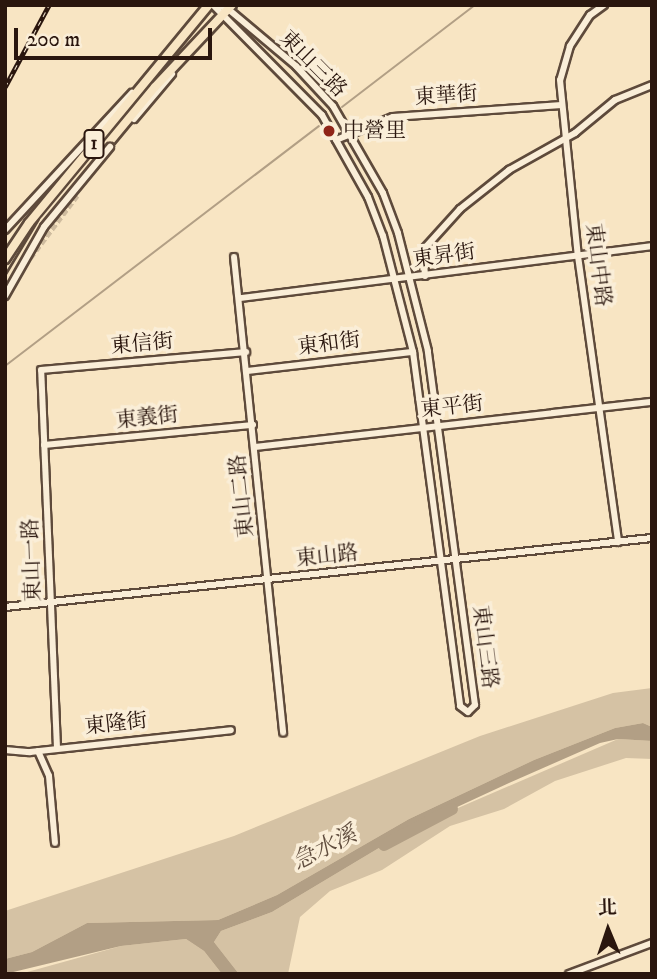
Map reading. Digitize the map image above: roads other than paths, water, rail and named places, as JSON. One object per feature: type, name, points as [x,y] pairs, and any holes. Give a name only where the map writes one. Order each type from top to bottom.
[{"type":"main road","name":"1","points":[[5,259],[29,223],[187,32],[213,5]]},
{"type":"main road","name":"1","points":[[5,286],[44,221],[155,87],[227,11]]},
{"type":"street","name":"東山三路","points":[[213,5],[227,11],[296,66],[351,132],[383,193],[428,351],[475,705],[468,712],[460,706],[413,352],[372,206],[322,115],[227,11]]},
{"type":"street","name":"東山中路","points":[[604,5],[590,15],[570,46],[560,80],[578,257],[618,542]]},
{"type":"street","points":[[5,230],[76,156],[187,32]]},
{"type":"street","points":[[5,296],[44,227],[201,41]]},
{"type":"street","points":[[425,276],[423,250],[460,209],[509,170],[566,138],[615,100],[652,85]]},
{"type":"street","name":"東華街","points":[[337,141],[351,132],[393,117],[562,104]]},
{"type":"street","name":"東昇街","points":[[242,298],[652,246]]},
{"type":"street","name":"東山二路","points":[[234,257],[242,298],[283,732]]},
{"type":"street","name":"東信街","points":[[41,370],[246,352]]},
{"type":"street","name":"東和街","points":[[248,371],[413,352]]},
{"type":"street","name":"東山一路","points":[[41,370],[57,748]]},
{"type":"street","name":"東平街","points":[[255,447],[652,402]]},
{"type":"street","name":"東義街","points":[[44,445],[253,425]]},
{"type":"street","name":"東山路","points":[[5,607],[652,538]]},
{"type":"street","name":"東隆街","points":[[5,750],[38,751],[231,730]]},
{"type":"street","points":[[38,751],[49,776],[55,843]]},
{"type":"street","points":[[569,974],[652,943]]},
{"type":"waterway","points":[[342,107],[475,5]]},
{"type":"waterway","points":[[5,366],[319,126]]},
{"type":"waterway","name":"急水溪","points":[[384,845],[452,809]]},
{"type":"tunnel","points":[[30,258],[78,194]]},
{"type":"railway","points":[[5,87],[49,5]]},
{"type":"place","name":"中營里","points":[[329,131]]}]
